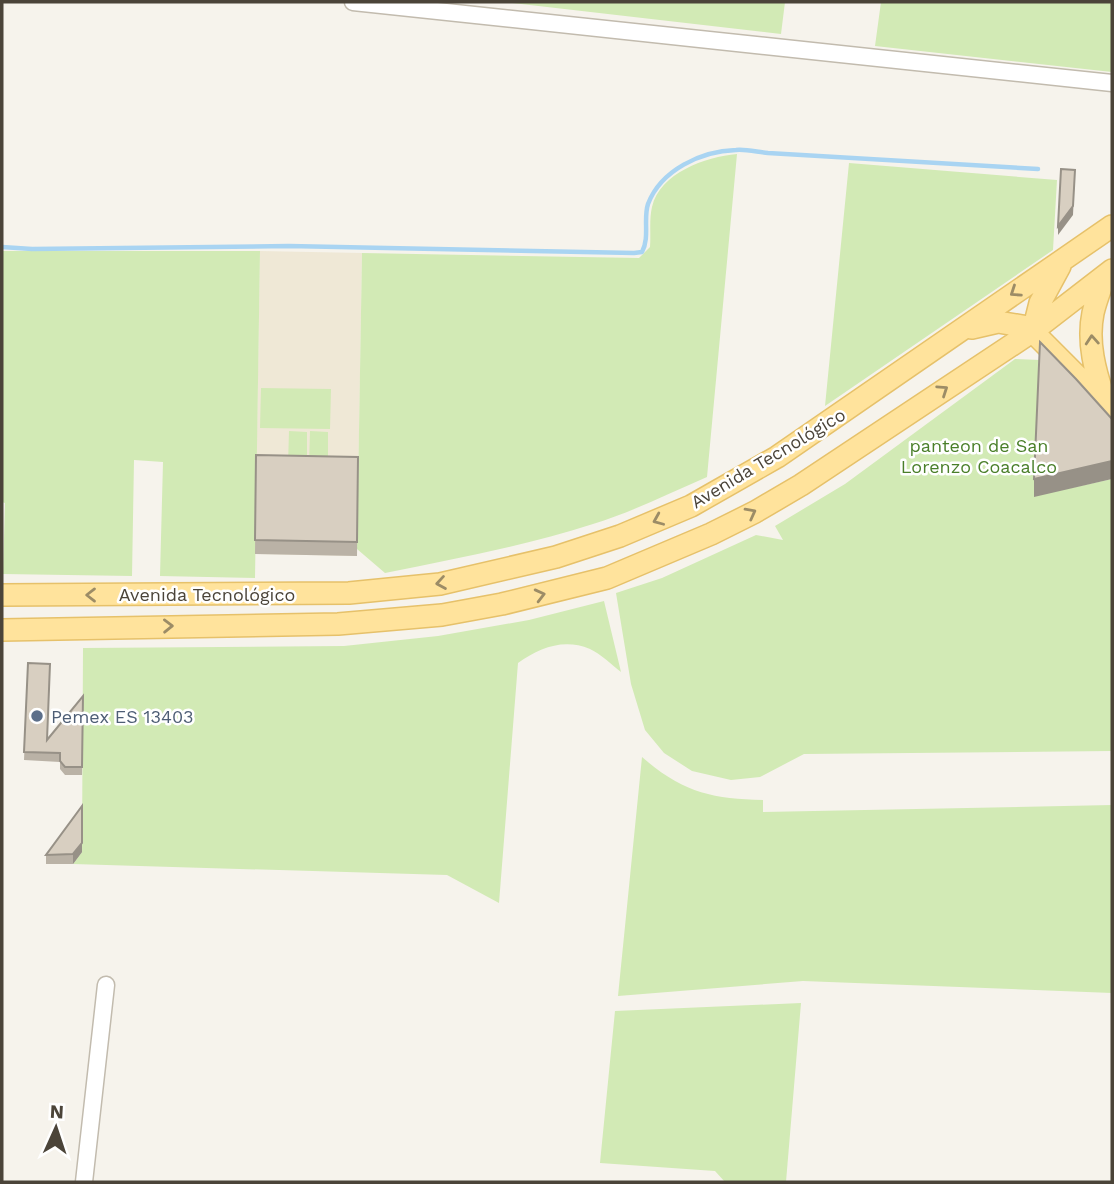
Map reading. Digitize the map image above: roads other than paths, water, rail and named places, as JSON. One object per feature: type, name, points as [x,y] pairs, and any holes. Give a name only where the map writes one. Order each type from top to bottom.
[{"type":"main road","name":"Avenida Tecnológico","points":[[2,595],[349,593],[440,584],[556,557],[620,536],[691,506],[777,457],[1112,226]]},
{"type":"main road","points":[[1033,331],[1048,285],[1071,254]]},
{"type":"main road","name":"Avenida Tecnológico","points":[[2,630],[390,621],[502,604],[607,579],[711,534],[801,485],[1033,331],[1108,273]]},
{"type":"main road","points":[[1108,273],[1094,311],[1091,329],[1095,366],[1110,408]]},
{"type":"main road","points":[[957,332],[998,322],[1020,324],[1033,331],[1110,408]]},
{"type":"street","points":[[353,2],[1112,83]]},
{"type":"street","points":[[84,1182],[106,985]]},
{"type":"waterway","points":[[2,247],[32,249],[289,246],[634,253],[642,252],[648,204],[662,181],[672,172],[696,159],[723,151],[744,150],[1038,169]]},
{"type":"place","name":"Pemex ES 13403","points":[[37,716]]},
{"type":"park label","name":"panteon de San Lorenzo Coacalco","points":[[979,455]]}]
